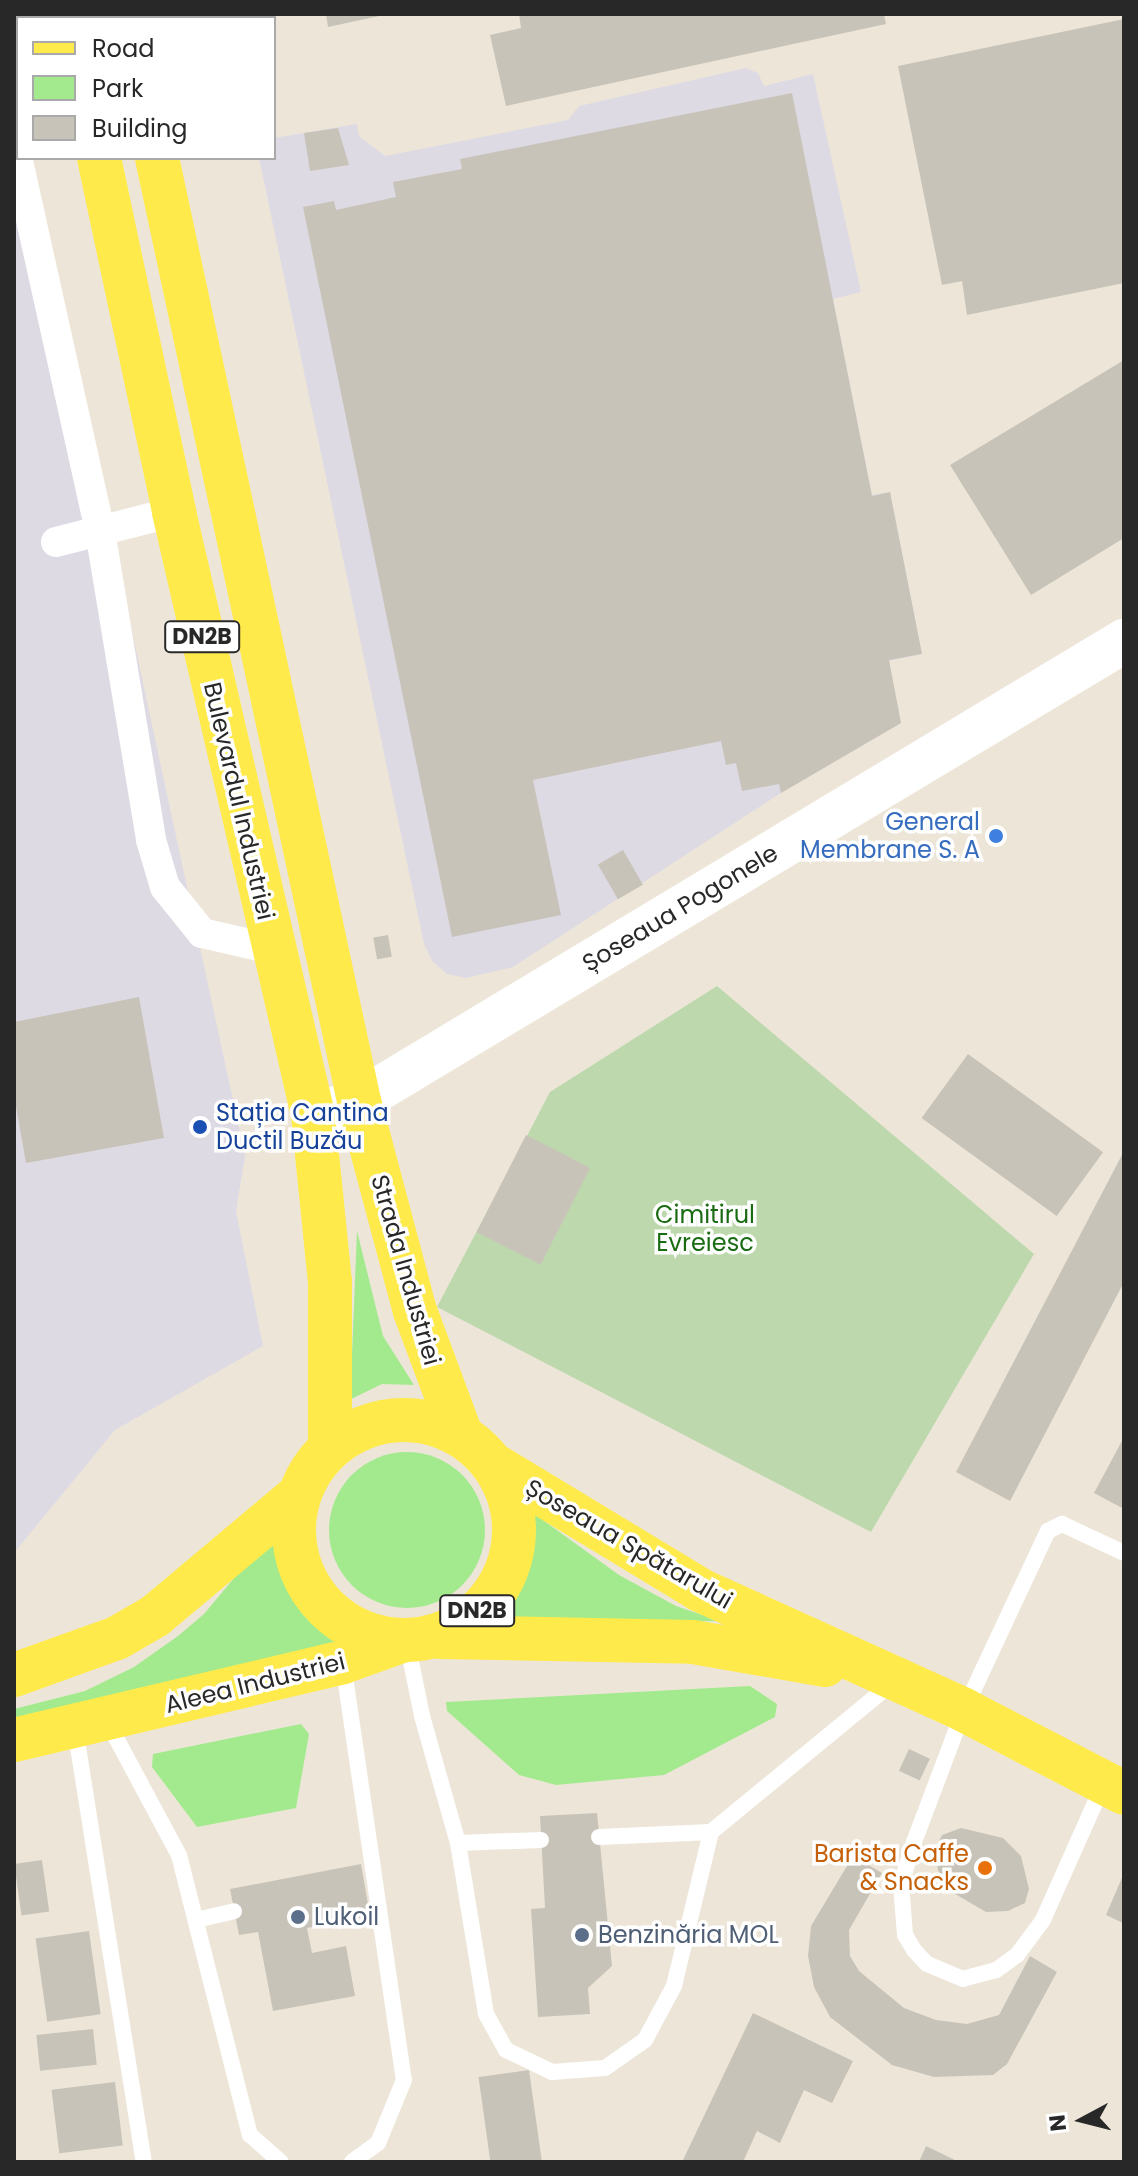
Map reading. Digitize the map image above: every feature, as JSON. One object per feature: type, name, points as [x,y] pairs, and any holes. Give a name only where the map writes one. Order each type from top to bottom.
[{"type":"main road","name":"Bulevardul Industriei","points":[[99,160],[174,512],[272,949],[313,1115]]},
{"type":"main road","name":"DN2B","points":[[157,160],[359,1101]]},
{"type":"main road","name":"Șoseaua Pogonele","points":[[313,1115],[359,1101],[1124,641]]},
{"type":"main road","name":"Strada Industriei","points":[[359,1101],[415,1311],[461,1435]]},
{"type":"main road","name":"DN2B","points":[[313,1115],[330,1281],[330,1448]]},
{"type":"main road","name":"Șoseaua Spătarului","points":[[898,1679],[693,1642],[416,1640],[372,1636],[340,1620],[316,1596],[300,1564],[294,1530],[299,1495],[330,1448],[360,1429],[393,1420],[429,1422],[461,1435],[494,1465],[700,1590],[898,1679],[964,1710],[1114,1788]]},
{"type":"main road","name":"Șoseaua Spătarului","points":[[416,1640],[469,1619],[493,1595],[509,1564],[515,1530],[509,1496],[494,1465]]},
{"type":"main road","points":[[14,1675],[61,1661],[155,1616],[299,1495]]},
{"type":"main road","name":"Aleea Industriei","points":[[90,1723],[343,1662],[416,1640]]},
{"type":"main road","points":[[14,1740],[90,1723]]},
{"type":"street","points":[[18,160],[100,531],[151,840],[165,887],[202,933],[272,949]]},
{"type":"street","points":[[56,542],[174,512]]},
{"type":"lane","points":[[1114,1788],[1043,1920],[1017,1955],[981,1977],[946,1975],[927,1964],[905,1935],[901,1884],[964,1710],[1048,1531],[1062,1524],[1078,1528],[1124,1553]]},
{"type":"lane","points":[[416,1640],[422,1716],[458,1843],[486,2014],[506,2050],[552,2072],[605,2068],[645,2040],[674,1986],[711,1832]]},
{"type":"lane","points":[[343,1662],[368,1876],[404,2080],[378,2143],[352,2162]]},
{"type":"lane","points":[[599,1837],[711,1832],[898,1679]]},
{"type":"lane","points":[[90,1723],[179,1855],[250,2135],[281,2162]]},
{"type":"lane","points":[[90,1723],[144,2162]]},
{"type":"lane","points":[[458,1843],[541,1840]]},
{"type":"lane","points":[[196,1920],[234,1911]]},
{"type":"shaded area","points":[[746,68],[758,73],[764,86],[813,74],[861,292],[833,299],[872,495],[890,492],[922,654],[889,661],[901,723],[781,793],[513,967],[466,978],[447,974],[432,961],[424,944],[259,160],[276,160],[276,138],[357,124],[359,136],[385,156],[568,120],[579,106]]},
{"type":"shaded area","points":[[14,82],[16,160],[30,160],[245,1156],[236,1211],[263,1346],[115,1430],[14,1553]]},
{"type":"green space","name":"Cimitirul Evreiesc","points":[[717,986],[1034,1254],[871,1532],[437,1307],[550,1092]]},
{"type":"green space","points":[[357,1231],[383,1336],[414,1385],[382,1384],[341,1404],[352,1355]]},
{"type":"green space","points":[[407,1452],[437,1458],[462,1475],[479,1500],[485,1530],[479,1560],[462,1585],[437,1602],[407,1608],[377,1602],[352,1585],[335,1560],[329,1530],[335,1500],[352,1475],[377,1458]]},
{"type":"green space","points":[[518,1502],[619,1575],[676,1606],[720,1621],[483,1625],[519,1567],[524,1524]]},
{"type":"green space","points":[[281,1522],[308,1598],[346,1639],[14,1724],[14,1709],[85,1691],[134,1667],[178,1636],[204,1614]]},
{"type":"green space","points":[[750,1686],[777,1704],[775,1717],[664,1775],[556,1785],[519,1775],[447,1711],[446,1702]]},
{"type":"green space","points":[[301,1724],[309,1734],[296,1808],[197,1827],[152,1767],[153,1754]]},
{"type":"building","points":[[326,14],[384,14],[384,15],[328,27]]},
{"type":"building","points":[[519,14],[884,14],[886,24],[506,106],[490,35],[521,28]]},
{"type":"building","points":[[1124,19],[1124,283],[967,315],[962,281],[942,285],[898,66]]},
{"type":"building","points":[[792,93],[872,496],[890,492],[922,654],[889,660],[901,723],[781,793],[779,784],[742,791],[736,763],[726,765],[721,741],[533,780],[561,915],[452,937],[303,207],[334,201],[336,210],[396,197],[393,182],[462,169],[460,159]]},
{"type":"building","points":[[338,128],[349,165],[310,171],[304,133]]},
{"type":"building","points":[[1124,360],[1124,538],[1031,595],[950,465]]},
{"type":"building","points":[[623,850],[643,885],[618,899],[598,864]]},
{"type":"building","points":[[388,935],[392,957],[377,959],[373,938]]},
{"type":"building","points":[[139,997],[164,1138],[26,1163],[14,1095],[14,1022]]},
{"type":"building","points":[[968,1054],[1103,1152],[1057,1216],[922,1118]]},
{"type":"building","points":[[526,1135],[590,1168],[541,1265],[477,1232]]},
{"type":"building","points":[[1124,1151],[1124,1282],[1010,1501],[956,1472]]},
{"type":"building","points":[[1124,1437],[1124,1509],[1094,1493]]},
{"type":"building","points":[[909,1749],[930,1759],[920,1780],[899,1771]]},
{"type":"building","points":[[597,1813],[612,1966],[588,1988],[590,2014],[538,2017],[531,1909],[545,1908],[540,1816]]},
{"type":"building","points":[[961,1828],[1003,1838],[1021,1856],[1029,1889],[1025,1903],[1008,1911],[986,1912],[950,1891],[938,1870],[935,1850],[942,1835]]},
{"type":"building","points":[[853,1856],[882,1873],[849,1930],[850,1956],[859,1971],[904,2008],[936,2020],[967,2024],[999,2015],[1030,1956],[1057,1972],[1007,2064],[993,2075],[934,2077],[892,2065],[830,2017],[814,1987],[808,1956],[811,1926]]},
{"type":"building","points":[[42,1860],[49,1911],[22,1915],[14,1864]]},
{"type":"building","points":[[361,1864],[370,1916],[307,1928],[312,1953],[346,1946],[355,1996],[273,2011],[258,1932],[239,1935],[230,1889]]},
{"type":"building","points":[[1124,1873],[1124,1920],[1123,1923],[1106,1915]]},
{"type":"building","points":[[89,1931],[101,2014],[47,2022],[36,1939]]},
{"type":"building","points":[[753,2013],[853,2061],[832,2103],[804,2090],[780,2143],[757,2131],[743,2162],[687,2162],[683,2160]]},
{"type":"building","points":[[93,2029],[97,2065],[40,2071],[36,2035]]},
{"type":"building","points":[[529,2070],[542,2162],[490,2162],[478,2077]]},
{"type":"building","points":[[115,2082],[123,2146],[59,2153],[51,2090]]},
{"type":"building","points":[[926,2146],[959,2162],[919,2162]]},
{"type":"place","name":"General Membrane S. A","points":[[996,836]]},
{"type":"place","name":"Stația Cantina Ductil Buzău","points":[[200,1127]]},
{"type":"place","name":"Barista Caffe & Snacks","points":[[985,1868]]},
{"type":"place","name":"Lukoil","points":[[298,1917]]},
{"type":"place","name":"Benzinăria MOL","points":[[582,1935]]}]
